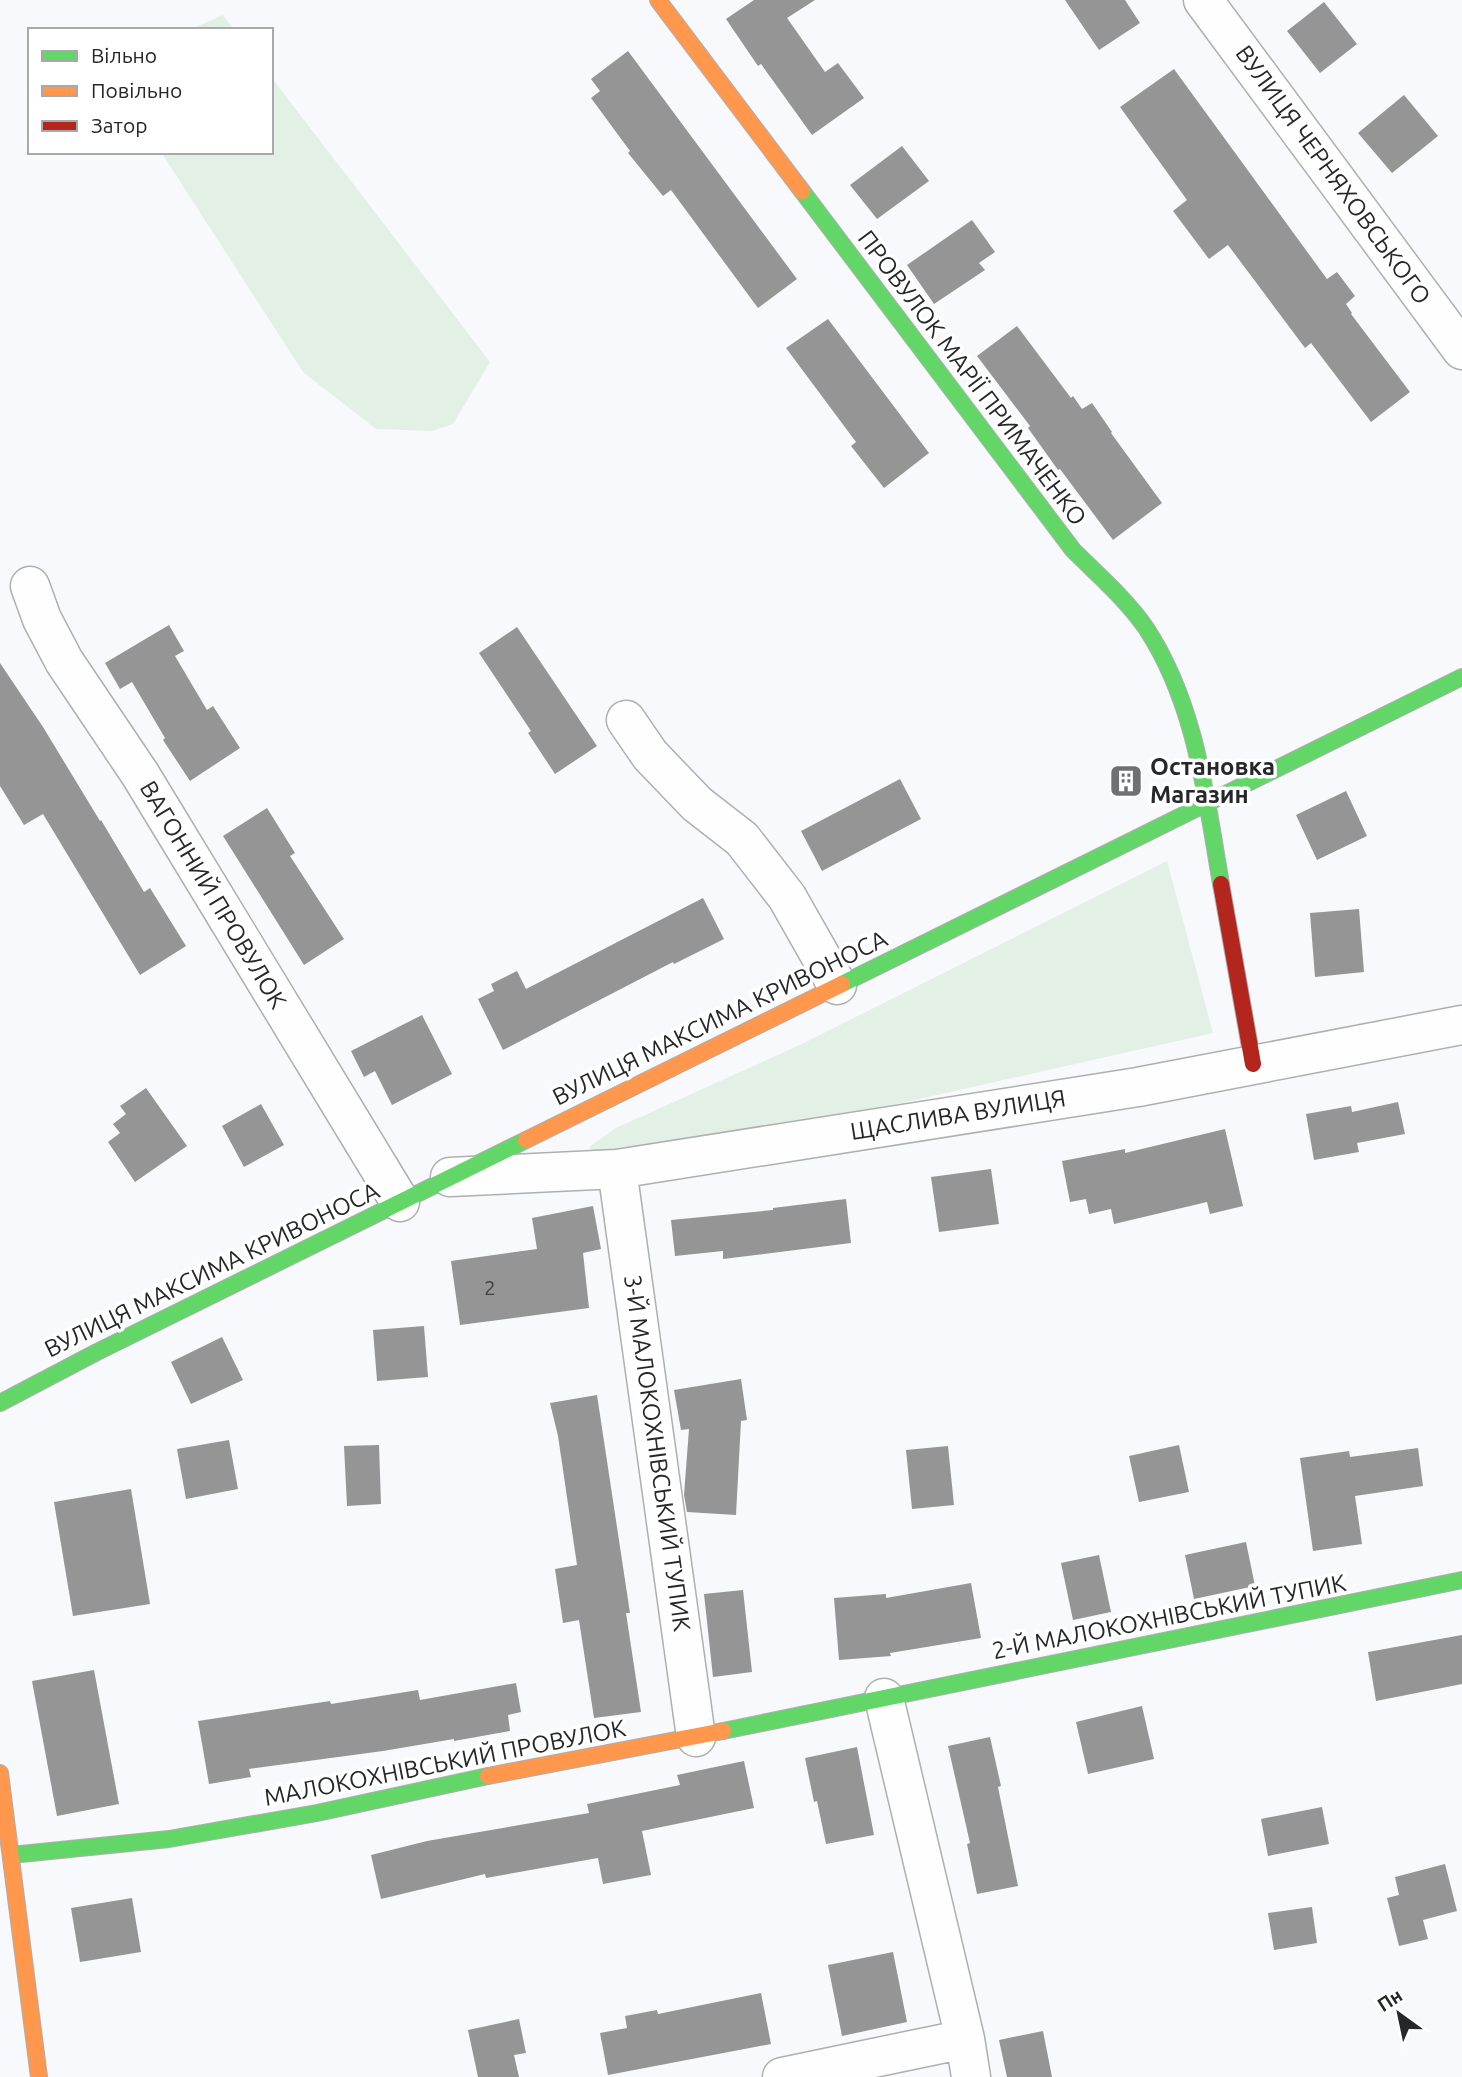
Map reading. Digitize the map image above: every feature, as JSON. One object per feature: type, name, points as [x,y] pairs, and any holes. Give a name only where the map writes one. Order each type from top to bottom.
[{"type":"street","name":"ПРОВУЛОК МАРІЇ ПРИМАЧЕНКО","points":[[658,0],[1073,550],[1126,603],[1146,628],[1166,663],[1189,726],[1208,803],[1253,1064]]},
{"type":"street","name":"ВУЛИЦЯ ЧЕРНЯХОВСЬКОГО","points":[[1203,0],[1462,350]]},
{"type":"street","name":"ВАГОННИЙ ПРОВУЛОК","points":[[30,586],[42,619],[64,661],[140,774],[400,1202]]},
{"type":"street","name":"ВУЛИЦЯ МАКСИМА КРИВОНОСА","points":[[0,1403],[97,1352],[1462,677]]},
{"type":"street","points":[[626,720],[650,755],[697,804],[742,839],[787,897],[837,985]]},
{"type":"street","name":"ЩАСЛИВА ВУЛИЦЯ","points":[[450,1177],[617,1169],[1138,1087],[1462,1025]]},
{"type":"street","name":"3-Й МАЛОКОХНІВСЬКИЙ ТУПИК","points":[[617,1169],[696,1737]]},
{"type":"street","name":"2-Й МАЛОКОХНІВСЬКИЙ ТУПИК","points":[[884,1698],[1462,1580]]},
{"type":"street","points":[[884,1698],[965,2039],[971,2077]]},
{"type":"street","name":"МАЛОКОХНІВСЬКИЙ ПРОВУЛОК","points":[[11,1855],[169,1839],[317,1813],[463,1781],[884,1698]]},
{"type":"street","points":[[0,1773],[39,2077]]},
{"type":"street","points":[[782,2077],[965,2039]]},
{"type":"shaded area","points":[[223,15],[233,28],[194,28]]},
{"type":"shaded area","points":[[273,80],[490,362],[453,424],[432,431],[376,429],[303,372],[162,154],[273,154]]},
{"type":"shaded area","points":[[1167,861],[1213,1033],[875,1109],[598,1157],[589,1147],[616,1128],[802,1044]]},
{"type":"building","points":[[754,0],[815,0],[787,18],[825,72],[838,63],[864,98],[812,135],[761,64],[758,66],[726,19]]},
{"type":"building","points":[[1065,0],[1125,0],[1140,23],[1099,50]]},
{"type":"building","points":[[1324,2],[1357,44],[1320,73],[1287,31]]},
{"type":"building","points":[[628,51],[797,279],[758,308],[671,190],[663,196],[628,153],[630,151],[591,98],[600,91],[591,79]]},
{"type":"building","points":[[1174,69],[1327,279],[1337,272],[1355,296],[1346,304],[1351,314],[1410,392],[1371,422],[1311,343],[1305,348],[1228,245],[1209,259],[1173,211],[1187,200],[1120,107]]},
{"type":"building","points":[[1404,95],[1438,136],[1392,173],[1358,133]]},
{"type":"building","points":[[902,146],[929,181],[877,219],[850,185]]},
{"type":"building","points":[[972,220],[995,252],[979,263],[985,270],[934,304],[907,265]]},
{"type":"building","points":[[828,319],[929,453],[884,488],[851,446],[856,442],[786,348]]},
{"type":"building","points":[[1017,326],[1071,398],[1073,396],[1082,409],[1092,403],[1162,503],[1113,540],[1060,469],[1058,470],[1028,428],[1030,426],[977,356]]},
{"type":"building","points":[[169,625],[184,651],[175,656],[207,710],[213,706],[240,748],[190,781],[163,740],[165,738],[132,682],[120,689],[105,663]]},
{"type":"building","points":[[517,627],[597,746],[555,774],[528,733],[531,731],[479,653]]},
{"type":"building","points":[[0,663],[43,727],[144,892],[150,888],[186,946],[140,975],[43,814],[24,825],[0,786]]},
{"type":"building","points":[[900,779],[921,819],[822,871],[801,831]]},
{"type":"building","points":[[1346,791],[1367,836],[1317,860],[1296,815]]},
{"type":"building","points":[[267,808],[295,853],[290,856],[344,939],[304,965],[223,836]]},
{"type":"building","points":[[703,898],[724,939],[674,964],[673,962],[503,1050],[478,999],[494,991],[491,984],[517,971],[526,989]]},
{"type":"building","points":[[1359,909],[1364,972],[1315,977],[1310,913]]},
{"type":"building","points":[[422,1015],[452,1074],[392,1105],[375,1071],[364,1077],[351,1051]]},
{"type":"building","points":[[146,1088],[187,1146],[135,1182],[108,1142],[120,1133],[113,1124],[126,1114],[120,1106]]},
{"type":"building","points":[[1398,1102],[1405,1134],[1357,1143],[1359,1152],[1314,1160],[1306,1114],[1351,1106],[1352,1112]]},
{"type":"building","points":[[261,1104],[284,1145],[244,1167],[222,1126]]},
{"type":"building","points":[[1225,1129],[1243,1206],[1210,1214],[1207,1202],[1114,1224],[1111,1209],[1089,1214],[1086,1199],[1070,1202],[1062,1161],[1125,1149],[1125,1153]]},
{"type":"building","points":[[991,1169],[999,1224],[939,1232],[931,1177]]},
{"type":"building","points":[[846,1199],[851,1243],[723,1259],[723,1251],[675,1256],[671,1220],[773,1210]]},
{"type":"building","points":[[593,1206],[601,1249],[583,1253],[589,1308],[460,1325],[451,1261],[537,1249],[532,1218]]},
{"type":"building","points":[[424,1326],[428,1377],[377,1381],[373,1330]]},
{"type":"building","points":[[222,1337],[243,1380],[191,1404],[171,1362]]},
{"type":"building","points":[[741,1379],[747,1420],[741,1421],[736,1515],[687,1512],[684,1495],[689,1429],[681,1430],[674,1390]]},
{"type":"building","points":[[597,1395],[630,1613],[626,1613],[641,1712],[594,1718],[579,1620],[563,1623],[555,1569],[577,1565],[558,1436],[550,1403]]},
{"type":"building","points":[[229,1440],[238,1489],[186,1499],[177,1449]]},
{"type":"building","points":[[379,1445],[381,1504],[347,1506],[344,1446]]},
{"type":"building","points":[[1179,1445],[1189,1492],[1139,1502],[1129,1456]]},
{"type":"building","points":[[948,1446],[954,1505],[912,1509],[906,1450]]},
{"type":"building","points":[[1418,1448],[1423,1486],[1355,1496],[1362,1544],[1313,1551],[1300,1458],[1349,1451],[1350,1457]]},
{"type":"building","points":[[131,1489],[150,1604],[73,1616],[54,1502]]},
{"type":"building","points":[[1246,1542],[1255,1586],[1194,1599],[1185,1555]]},
{"type":"building","points":[[1099,1555],[1111,1612],[1073,1620],[1061,1563]]},
{"type":"building","points":[[971,1583],[981,1638],[890,1653],[891,1656],[839,1660],[834,1598],[886,1594],[886,1598]]},
{"type":"building","points":[[743,1590],[752,1672],[713,1677],[704,1594]]},
{"type":"building","points":[[1462,1635],[1462,1684],[1376,1701],[1368,1652]]},
{"type":"building","points":[[94,1670],[119,1804],[57,1816],[32,1681]]},
{"type":"building","points":[[516,1683],[521,1712],[508,1715],[510,1731],[249,1769],[251,1777],[209,1784],[198,1721],[418,1690],[420,1700]]},
{"type":"building","points":[[1142,1706],[1154,1759],[1088,1774],[1076,1722]]},
{"type":"building","points":[[990,1737],[1018,1886],[977,1894],[967,1844],[970,1843],[948,1746]]},
{"type":"building","points":[[857,1747],[874,1835],[826,1844],[805,1758]]},
{"type":"building","points":[[744,1761],[754,1808],[642,1831],[651,1875],[603,1884],[598,1858],[486,1878],[485,1874],[381,1899],[371,1855],[427,1841],[589,1813],[587,1804],[680,1785],[677,1775]]},
{"type":"building","points":[[1322,1807],[1329,1844],[1268,1856],[1261,1819]]},
{"type":"building","points":[[1445,1864],[1457,1911],[1423,1920],[1428,1939],[1399,1946],[1387,1898],[1399,1895],[1395,1877]]},
{"type":"building","points":[[132,1898],[141,1952],[80,1962],[71,1908]]},
{"type":"building","points":[[1312,1907],[1317,1943],[1274,1950],[1268,1913]]},
{"type":"building","points":[[893,1952],[907,2022],[842,2036],[828,1965]]},
{"type":"building","points":[[761,1993],[771,2044],[608,2075],[600,2033],[627,2028],[625,2016],[657,2010],[658,2014]]},
{"type":"building","points":[[519,2019],[526,2053],[514,2055],[519,2077],[478,2077],[468,2030]]},
{"type":"building","points":[[1043,2031],[1052,2077],[1007,2077],[999,2040]]},
{"type":"traffic: fast","points":[[802,191],[1073,550],[1121,597],[1146,628],[1163,657],[1188,719],[1204,785],[1221,884]]},
{"type":"traffic: fast","points":[[842,984],[1462,677]]},
{"type":"traffic: fast","points":[[0,1403],[97,1352],[526,1140]]},
{"type":"traffic: fast","points":[[723,1731],[1462,1580]]},
{"type":"traffic: fast","points":[[11,1855],[169,1839],[317,1813],[488,1776]]},
{"type":"traffic: slow","points":[[658,0],[802,191]]},
{"type":"traffic: slow","points":[[526,1140],[842,984]]},
{"type":"traffic: slow","points":[[488,1776],[723,1731]]},
{"type":"traffic: slow","points":[[0,1773],[39,2077]]},
{"type":"traffic: jam","points":[[1221,884],[1253,1064]]},
{"type":"place","name":"Остановка Магазин","points":[[1126,781]]}]
